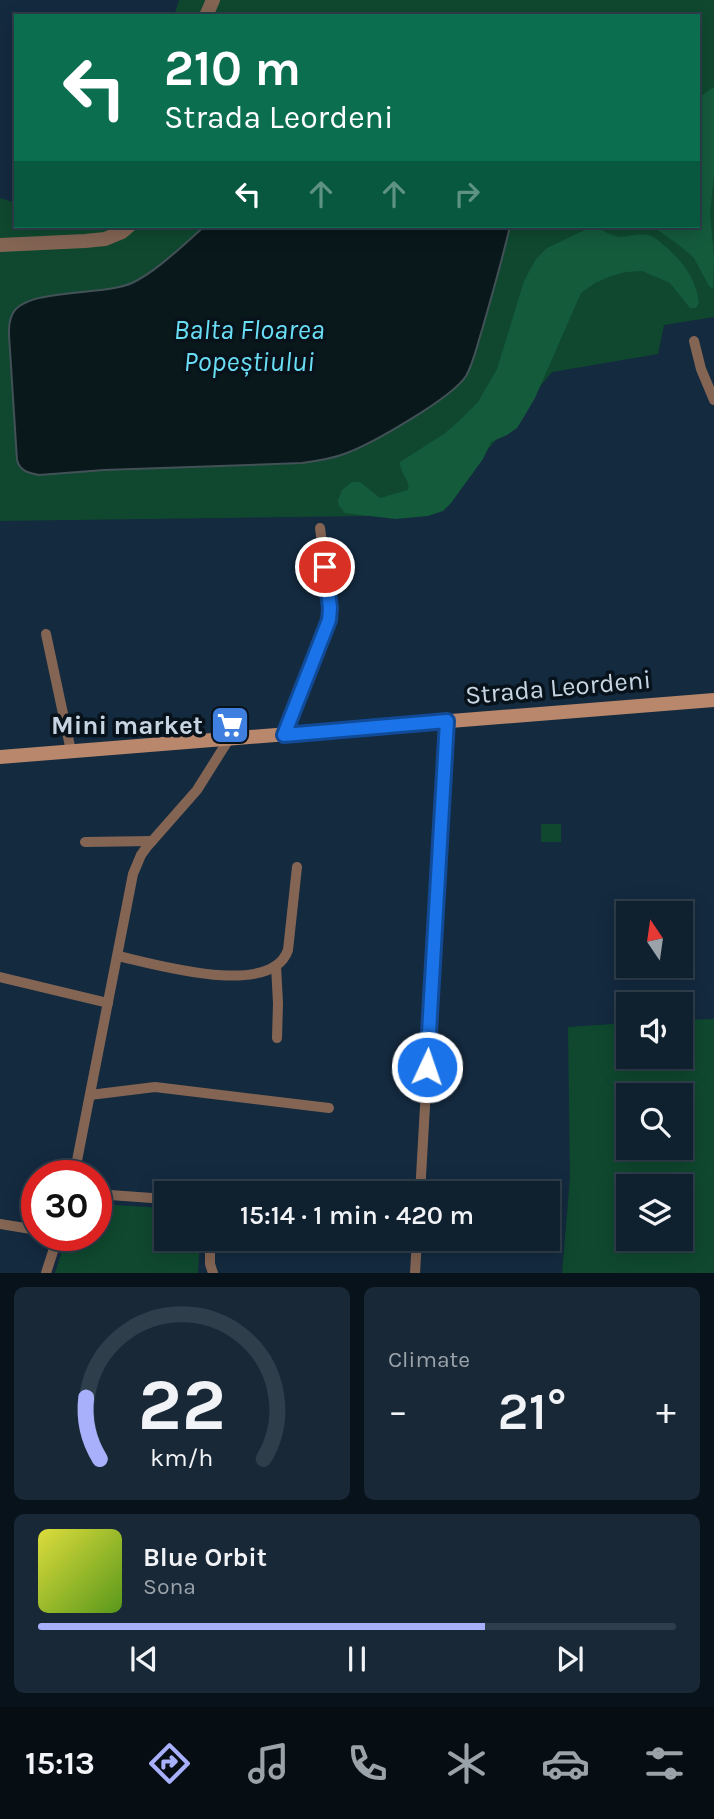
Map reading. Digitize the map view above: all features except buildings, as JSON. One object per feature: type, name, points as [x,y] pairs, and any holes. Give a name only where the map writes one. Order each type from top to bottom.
[{"type":"main road","name":"Strada Leordeni","points":[[0,757],[714,700]]},
{"type":"street","points":[[0,245],[85,242],[105,239],[127,228]]},
{"type":"street","points":[[694,341],[701,369],[714,400]]},
{"type":"street","points":[[284,735],[329,620],[329,596],[320,528]]},
{"type":"street","points":[[46,634],[71,751]]},
{"type":"street","points":[[421,1181],[447,721]]},
{"type":"street","points":[[77,1160],[133,874],[141,855],[197,790],[229,739]]},
{"type":"street","points":[[85,842],[152,841]]},
{"type":"street","points":[[118,956],[227,976],[256,973],[276,966],[285,958],[288,950],[298,867]]},
{"type":"street","points":[[276,966],[276,1038]]},
{"type":"street","points":[[0,977],[108,1003]]},
{"type":"street","points":[[90,1095],[155,1087],[329,1108]]},
{"type":"street","points":[[112,1195],[154,1198]]},
{"type":"street","points":[[0,1224],[21,1227]]},
{"type":"street","points":[[46,1273],[53,1251]]},
{"type":"street","points":[[210,1251],[212,1273]]},
{"type":"street","points":[[415,1273],[416,1251]]},
{"type":"green space","points":[[179,0],[714,0],[714,317],[664,325],[658,354],[552,372],[456,488],[401,511],[368,516],[0,521],[0,198],[14,202],[14,228],[700,228],[700,14],[175,14]]},
{"type":"green space","points":[[714,87],[714,176],[710,213],[714,258],[713,289],[694,258],[655,228],[700,228],[700,97]]},
{"type":"green space","points":[[589,228],[620,237],[644,234],[657,239],[688,272],[699,303],[696,308],[690,308],[670,283],[642,271],[626,272],[595,283],[581,293],[535,398],[517,428],[491,442],[483,459],[443,511],[428,516],[395,519],[345,513],[338,500],[342,490],[352,482],[360,482],[380,498],[408,490],[400,462],[444,434],[478,402],[497,369],[524,281],[536,259],[547,248]]},
{"type":"green space","points":[[541,824],[561,824],[561,842],[541,842]]},
{"type":"green space","points":[[714,1019],[714,1273],[562,1273],[570,1178],[568,1027],[616,1024],[616,1069],[693,1069],[693,1020]]},
{"type":"green space","points":[[112,1205],[154,1207],[154,1251],[199,1251],[198,1273],[55,1273],[62,1251],[112,1251]]},
{"type":"water","name":"Balta Floarea Popeștiului","points":[[203,228],[509,228],[482,330],[466,376],[445,396],[410,420],[356,449],[324,460],[302,463],[39,475],[22,469],[17,460],[9,335],[13,313],[21,305],[33,300],[132,283],[160,265]]},
{"type":"place","name":"Mini market","points":[[230,725]]},
{"type":"route","points":[[325,567],[329,620],[284,735],[447,721],[427,1067]]}]
